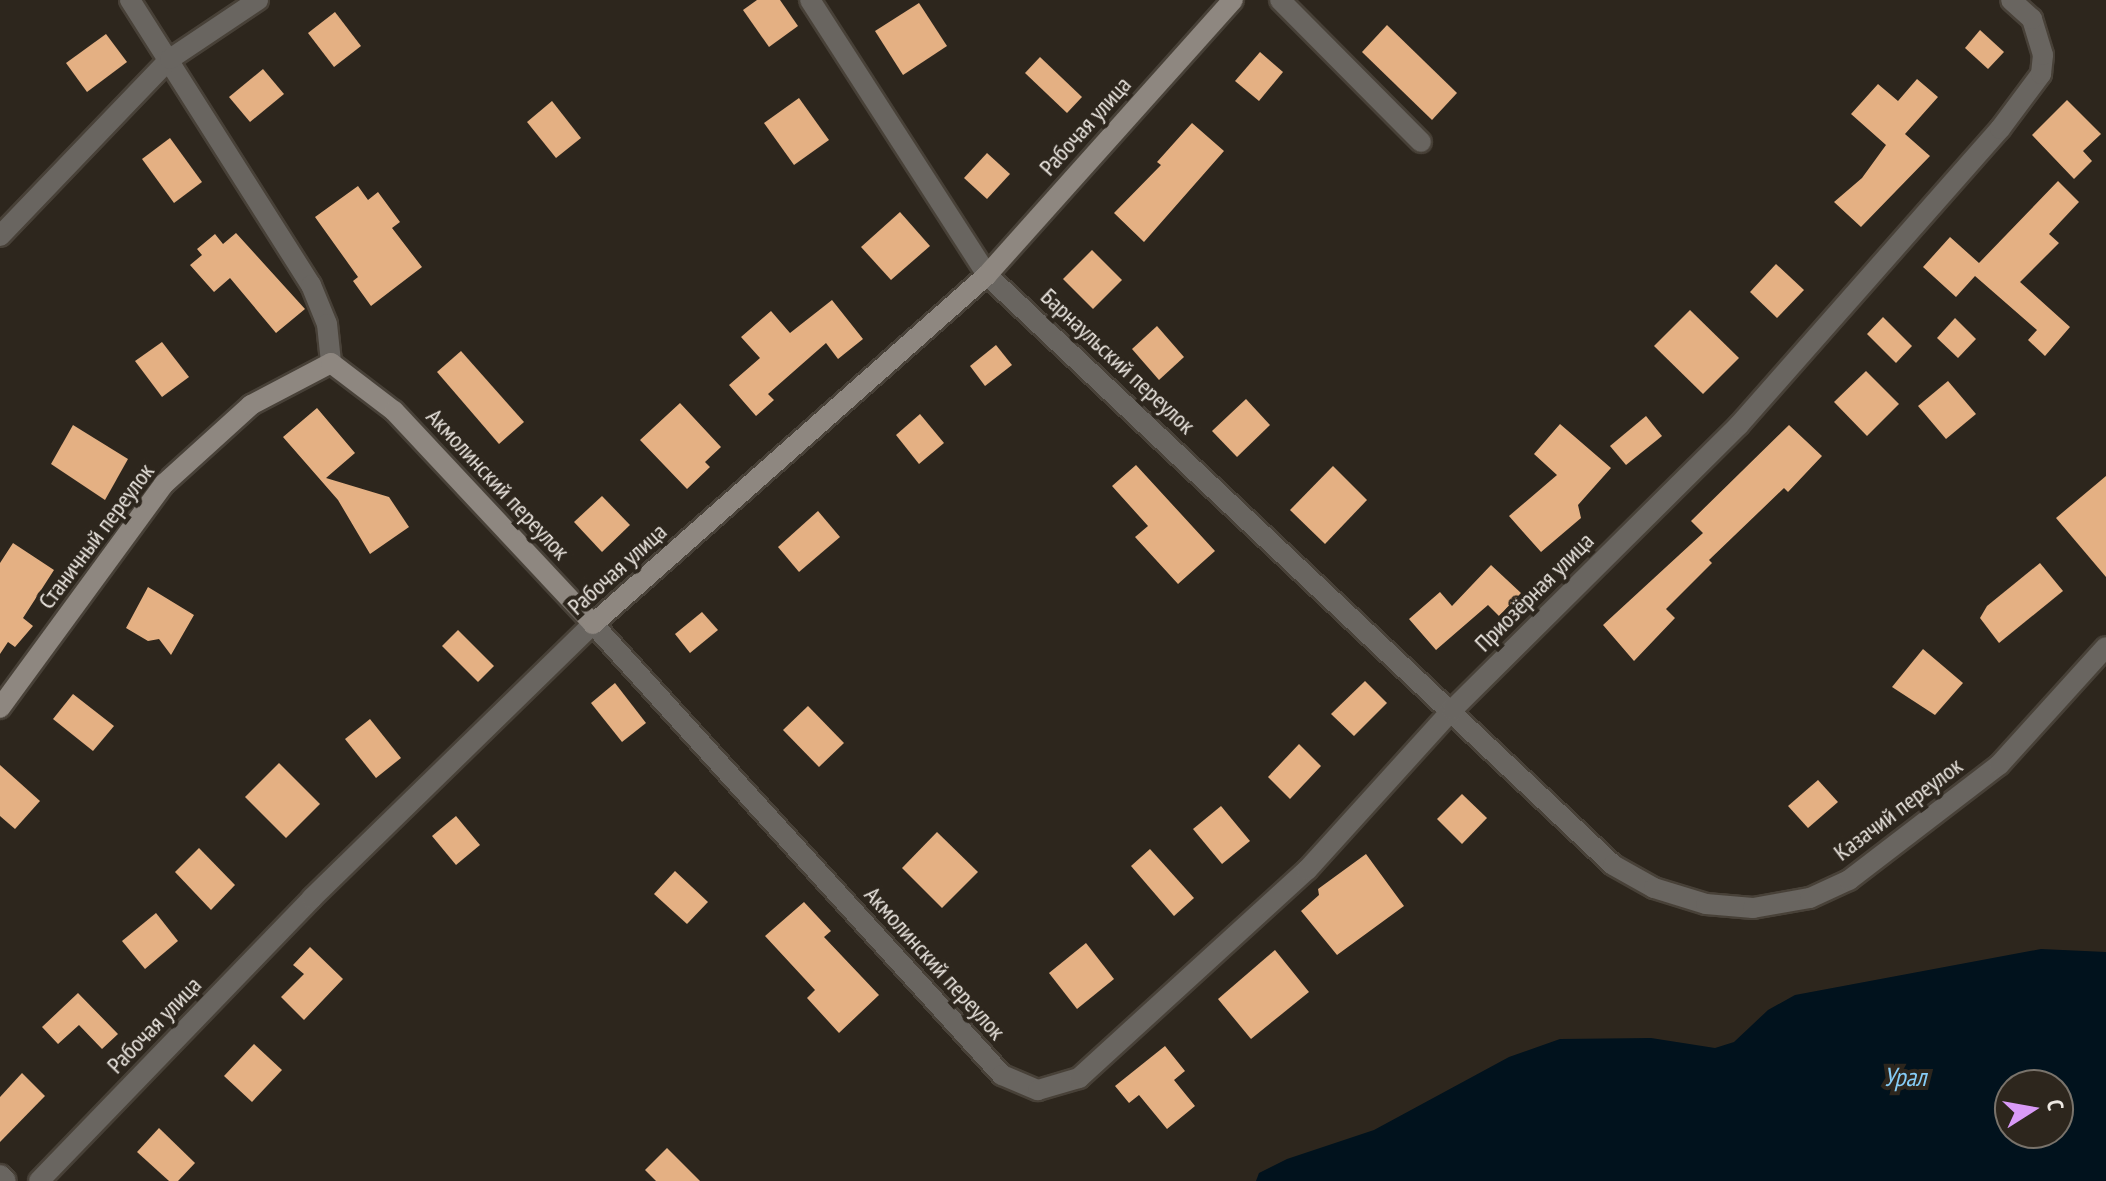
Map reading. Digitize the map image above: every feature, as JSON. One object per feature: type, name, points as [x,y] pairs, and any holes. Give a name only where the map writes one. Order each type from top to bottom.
[{"type":"street","points":[[130,0],[311,285],[327,324],[331,363]]},
{"type":"street","points":[[0,236],[170,59],[258,0]]},
{"type":"street","name":"Барнаульский переулок","points":[[810,0],[987,275],[1453,709]]},
{"type":"street","name":"Рабочая улица","points":[[39,1181],[312,898],[593,624],[987,275],[1233,0]]},
{"type":"street","points":[[1280,0],[1421,142]]},
{"type":"street","name":"Приозёрная улица","points":[[1038,1090],[1079,1078],[1307,870],[1453,709],[1739,425],[2031,90],[2041,74],[2041,35],[2011,0]]},
{"type":"street","name":"Акмолинский переулок","points":[[331,363],[394,411],[593,624],[1002,1075],[1038,1090]]},
{"type":"street","name":"Станичный переулок","points":[[0,708],[164,484],[251,405],[331,363]]},
{"type":"street","name":"Казачий переулок","points":[[1453,709],[1613,865],[1654,888],[1706,904],[1753,908],[1810,898],[1849,880],[1999,765],[2106,647]]},
{"type":"street","points":[[0,1175],[6,1181]]},
{"type":"water","name":"Урал","points":[[2041,949],[2106,952],[2106,1181],[1256,1181],[1259,1173],[1287,1159],[1374,1130],[1509,1057],[1560,1039],[1651,1038],[1715,1048],[1734,1042],[1768,1010],[1795,995]]},
{"type":"building","points":[[757,0],[780,0],[798,26],[769,47],[743,10]]},
{"type":"building","points":[[919,3],[947,46],[903,75],[875,31]]},
{"type":"building","points":[[335,12],[361,46],[334,67],[308,33]]},
{"type":"building","points":[[1387,25],[1457,93],[1432,120],[1362,52]]},
{"type":"building","points":[[1980,30],[2004,52],[1988,69],[1965,48]]},
{"type":"building","points":[[106,34],[127,62],[87,92],[66,63]]},
{"type":"building","points":[[1260,52],[1283,72],[1259,101],[1235,81]]},
{"type":"building","points":[[1040,57],[1082,97],[1067,113],[1025,73]]},
{"type":"building","points":[[263,69],[284,94],[250,122],[229,97]]},
{"type":"building","points":[[1917,79],[1938,97],[1905,134],[1930,156],[1861,227],[1834,202],[1862,178],[1886,145],[1851,114],[1878,84],[1898,101]]},
{"type":"building","points":[[799,98],[829,140],[794,165],[764,123]]},
{"type":"building","points":[[2067,100],[2101,134],[2083,151],[2092,161],[2074,179],[2032,135]]},
{"type":"building","points":[[552,101],[581,138],[556,158],[527,122]]},
{"type":"building","points":[[1192,123],[1224,151],[1144,242],[1114,213],[1161,165],[1157,162]]},
{"type":"building","points":[[170,138],[202,182],[174,203],[142,159]]},
{"type":"building","points":[[987,153],[1010,174],[987,199],[964,178]]},
{"type":"building","points":[[2058,181],[2079,202],[2049,234],[2059,243],[2020,282],[2070,327],[2045,356],[2028,340],[2037,330],[1975,276],[1956,297],[1923,267],[1950,237],[1979,263]]},
{"type":"building","points":[[358,186],[368,200],[378,192],[400,222],[392,228],[422,267],[371,306],[353,281],[358,277],[315,217]]},
{"type":"building","points":[[900,212],[930,246],[891,280],[861,247]]},
{"type":"building","points":[[236,233],[305,309],[276,333],[230,278],[214,292],[190,265],[202,255],[197,249],[215,234],[223,244]]},
{"type":"building","points":[[1092,250],[1122,280],[1093,309],[1063,279]]},
{"type":"building","points":[[1776,264],[1804,290],[1777,318],[1750,292]]},
{"type":"building","points":[[832,300],[863,339],[838,359],[826,343],[768,394],[774,400],[756,416],[729,385],[760,358],[741,337],[771,311],[790,333]]},
{"type":"building","points":[[1690,310],[1739,358],[1703,394],[1654,346]]},
{"type":"building","points":[[1883,317],[1912,346],[1896,363],[1867,334]]},
{"type":"building","points":[[1955,318],[1976,339],[1958,358],[1937,338]]},
{"type":"building","points":[[1157,326],[1184,357],[1159,380],[1132,349]]},
{"type":"building","points":[[162,342],[189,377],[162,397],[135,361]]},
{"type":"building","points":[[996,345],[1012,365],[985,386],[970,366]]},
{"type":"building","points":[[461,351],[524,422],[499,444],[437,372]]},
{"type":"building","points":[[1866,371],[1899,404],[1867,436],[1834,402]]},
{"type":"building","points":[[1948,381],[1976,414],[1946,439],[1918,406]]},
{"type":"building","points":[[1246,399],[1270,425],[1237,457],[1212,431]]},
{"type":"building","points":[[680,403],[721,447],[705,462],[710,467],[687,489],[640,440]]},
{"type":"building","points":[[317,408],[355,453],[326,478],[389,497],[409,527],[370,554],[338,500],[283,437]]},
{"type":"building","points":[[920,414],[944,443],[919,464],[896,435]]},
{"type":"building","points":[[1646,416],[1662,436],[1626,465],[1610,446]]},
{"type":"building","points":[[1560,424],[1611,468],[1578,505],[1581,518],[1541,552],[1509,516],[1557,475],[1534,454]]},
{"type":"building","points":[[73,425],[128,459],[105,500],[51,464]]},
{"type":"building","points":[[1789,425],[1822,456],[1788,492],[1784,488],[1709,560],[1712,563],[1666,609],[1675,618],[1634,661],[1603,625],[1703,533],[1691,521]]},
{"type":"building","points":[[1136,465],[1215,551],[1178,584],[1135,537],[1148,526],[1112,486]]},
{"type":"building","points":[[1333,466],[1367,500],[1325,544],[1290,510]]},
{"type":"building","points":[[2106,476],[2106,577],[2056,518]]},
{"type":"building","points":[[602,496],[630,525],[602,552],[574,522]]},
{"type":"building","points":[[818,511],[840,537],[799,572],[778,547]]},
{"type":"building","points":[[13,543],[54,570],[23,618],[33,626],[15,647],[8,642],[0,654],[0,563]]},
{"type":"building","points":[[2040,563],[2063,591],[1999,643],[1980,618],[1987,606]]},
{"type":"building","points":[[1491,565],[1521,593],[1499,616],[1488,605],[1436,650],[1409,619],[1440,592],[1452,606]]},
{"type":"building","points":[[148,587],[194,615],[171,655],[159,639],[148,641],[126,628]]},
{"type":"building","points":[[702,612],[718,630],[690,653],[675,634]]},
{"type":"building","points":[[458,630],[494,666],[478,682],[442,646]]},
{"type":"building","points":[[1923,649],[1963,683],[1935,715],[1892,687]]},
{"type":"building","points":[[1365,681],[1387,703],[1354,736],[1331,714]]},
{"type":"building","points":[[615,683],[646,723],[622,742],[591,703]]},
{"type":"building","points":[[73,694],[114,726],[93,751],[53,719]]},
{"type":"building","points":[[808,706],[844,743],[819,767],[783,730]]},
{"type":"building","points":[[370,719],[401,758],[376,778],[345,739]]},
{"type":"building","points":[[1299,744],[1321,766],[1290,799],[1268,777]]},
{"type":"building","points":[[279,763],[320,804],[286,838],[245,797]]},
{"type":"building","points":[[0,765],[40,801],[15,829],[0,816]]},
{"type":"building","points":[[1818,780],[1838,802],[1808,828],[1788,806]]},
{"type":"building","points":[[1462,794],[1487,818],[1462,844],[1437,819]]},
{"type":"building","points":[[1221,806],[1250,841],[1222,864],[1193,829]]},
{"type":"building","points":[[456,816],[480,845],[456,865],[432,836]]},
{"type":"building","points":[[937,832],[978,872],[942,908],[902,868]]},
{"type":"building","points":[[199,848],[235,885],[211,910],[175,872]]},
{"type":"building","points":[[1150,849],[1194,898],[1174,916],[1131,866]]},
{"type":"building","points":[[1366,854],[1404,906],[1337,955],[1301,911],[1319,895],[1318,889]]},
{"type":"building","points":[[675,871],[708,902],[687,924],[654,894]]},
{"type":"building","points":[[804,902],[831,931],[824,937],[879,995],[839,1033],[807,998],[815,990],[765,936]]},
{"type":"building","points":[[156,913],[178,941],[145,969],[122,941]]},
{"type":"building","points":[[1086,943],[1114,979],[1077,1009],[1049,973]]},
{"type":"building","points":[[310,947],[343,979],[304,1020],[281,997],[304,974],[293,965]]},
{"type":"building","points":[[1275,950],[1309,992],[1251,1039],[1218,999]]},
{"type":"building","points":[[78,993],[118,1034],[102,1049],[79,1025],[58,1044],[42,1027]]},
{"type":"building","points":[[254,1044],[282,1070],[252,1102],[224,1076]]},
{"type":"building","points":[[1165,1046],[1185,1071],[1174,1080],[1195,1106],[1167,1129],[1139,1095],[1129,1103],[1115,1086]]},
{"type":"building","points":[[22,1073],[45,1096],[0,1142],[0,1097]]},
{"type":"building","points":[[159,1128],[195,1163],[178,1181],[169,1181],[137,1152]]},
{"type":"building","points":[[667,1148],[700,1181],[656,1181],[645,1170]]}]
